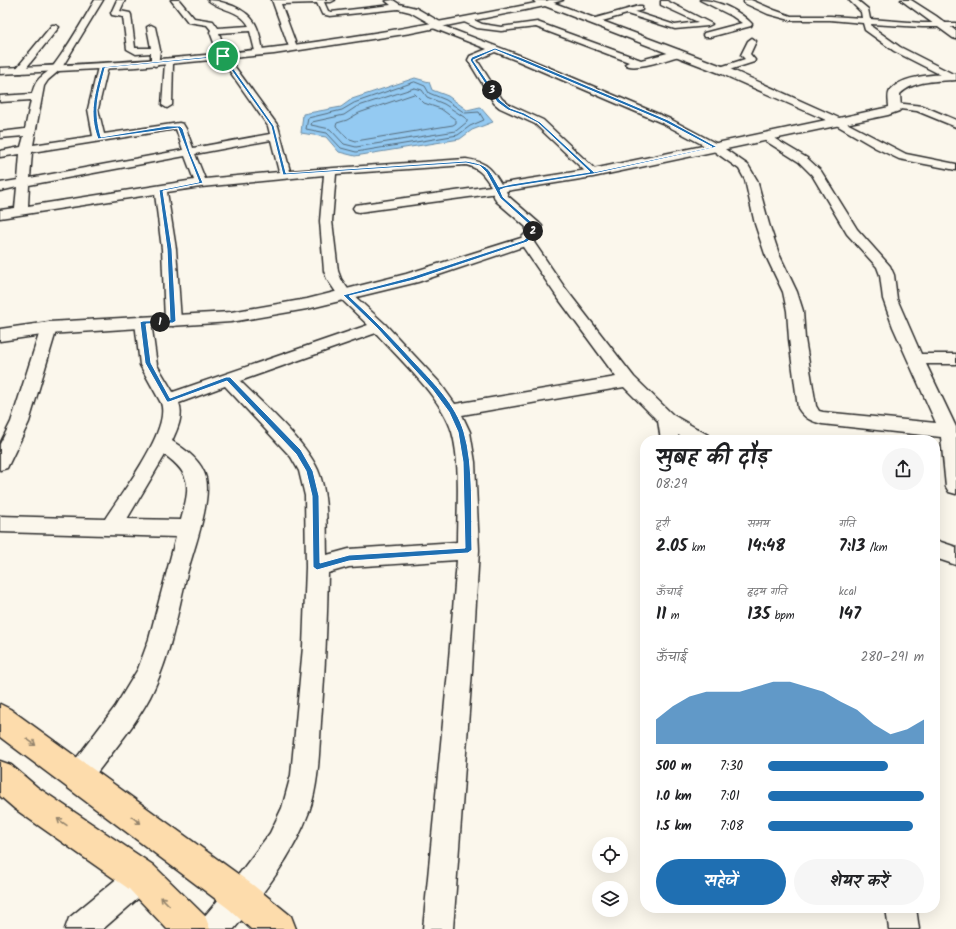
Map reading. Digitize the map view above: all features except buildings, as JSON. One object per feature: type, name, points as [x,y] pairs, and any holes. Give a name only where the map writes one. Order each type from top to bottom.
[{"type":"main road","points":[[0,719],[241,897],[278,929]]},
{"type":"main road","points":[[0,776],[26,798],[141,877],[192,929]]},
{"type":"street","points":[[21,211],[22,183],[26,151],[41,81],[56,69],[99,0]]},
{"type":"street","points":[[121,0],[115,13],[127,15],[131,49],[136,51],[156,50]]},
{"type":"street","points":[[175,0],[191,20],[210,23],[216,31],[214,32],[223,56],[272,126],[276,136],[285,174]]},
{"type":"street","points":[[215,0],[245,14],[254,28],[259,51]]},
{"type":"street","points":[[293,47],[276,1],[332,0]]},
{"type":"street","points":[[389,0],[394,4],[413,10],[438,26],[528,62],[666,121],[738,161],[749,173],[767,241],[790,292],[795,311],[797,339],[807,408],[813,414],[822,418],[949,431]]},
{"type":"street","points":[[0,71],[103,67],[223,56],[438,26],[541,2],[559,0]]},
{"type":"street","points":[[595,21],[651,5],[677,0]]},
{"type":"street","points":[[704,0],[735,14],[748,24],[707,34]]},
{"type":"street","points":[[853,0],[863,8],[868,21],[868,28],[894,47],[954,77]]},
{"type":"street","points":[[905,0],[943,25],[956,36]]},
{"type":"street","points":[[320,1],[325,12],[330,14],[401,6]]},
{"type":"street","points":[[747,1],[774,13],[790,18],[956,25]]},
{"type":"street","points":[[541,2],[723,70],[805,105],[837,121],[880,146],[904,157],[956,167]]},
{"type":"street","points":[[628,12],[675,27],[708,24],[664,3]]},
{"type":"street","points":[[740,18],[774,13]]},
{"type":"street","points":[[467,20],[480,26],[501,29],[537,24],[641,63]]},
{"type":"street","points":[[19,71],[55,27]]},
{"type":"street","points":[[151,27],[156,50],[155,63]]},
{"type":"street","points":[[216,31],[254,28]]},
{"type":"street","points":[[723,70],[751,60],[745,55],[752,41]]},
{"type":"street","points":[[583,48],[626,64],[641,63],[679,53]]},
{"type":"street","points":[[495,49],[473,58],[472,60],[498,101],[509,109],[539,122],[593,173]]},
{"type":"street","points":[[167,105],[169,62]]},
{"type":"street","points":[[99,138],[94,109],[103,67]]},
{"type":"street","points":[[359,208],[498,189],[512,185],[593,173],[715,147],[766,138],[892,110],[895,109],[894,93],[903,86],[919,81],[954,77]]},
{"type":"street","points":[[0,99],[38,97]]},
{"type":"street","points":[[895,106],[919,108],[956,124]]},
{"type":"street","points":[[0,154],[179,126],[201,183]]},
{"type":"street","points":[[0,135],[29,132]]},
{"type":"street","points":[[0,187],[276,136]]},
{"type":"street","points":[[766,138],[811,166],[817,173],[852,231],[883,266],[890,299],[949,431],[956,488]]},
{"type":"street","points":[[0,214],[201,183],[285,174],[466,162],[482,165],[488,171],[498,189],[501,198],[534,226],[533,235],[526,241],[412,278],[307,304],[231,317],[49,328],[0,334]]},
{"type":"street","points":[[330,171],[326,221],[331,270],[334,279],[345,295],[379,327],[434,387],[451,411],[461,432],[466,462],[468,550],[460,671],[438,929]]},
{"type":"street","points":[[161,190],[169,249],[173,321]]},
{"type":"street","points":[[526,241],[560,291],[628,381],[667,419],[693,435]]},
{"type":"street","points":[[111,527],[162,444],[172,420],[169,400],[155,378],[148,363],[143,322]]},
{"type":"street","points":[[169,400],[379,327]]},
{"type":"street","points":[[0,463],[20,422],[49,328]]},
{"type":"street","points":[[917,359],[956,359]]},
{"type":"street","points":[[214,929],[241,897],[280,843],[295,811],[304,776],[315,647],[317,567],[315,496],[309,471],[298,452],[228,379]]},
{"type":"street","points":[[451,411],[628,381]]},
{"type":"street","points":[[667,419],[669,435]]},
{"type":"street","points":[[78,776],[136,698],[147,676],[156,652],[189,529],[197,489],[196,477],[183,459],[162,444]]},
{"type":"street","points":[[0,524],[189,529]]},
{"type":"street","points":[[317,567],[349,558],[468,550]]},
{"type":"street","points":[[940,551],[956,556]]},
{"type":"street","points":[[80,929],[141,877]]},
{"type":"street","points":[[902,913],[904,929]]},
{"type":"water","points":[[415,78],[429,82],[432,90],[448,96],[467,110],[480,107],[493,122],[472,130],[460,139],[355,156],[339,152],[326,137],[301,133],[303,114],[341,107],[352,99]]},
{"type":"route","points":[[223,56],[103,67],[94,104],[95,124],[99,138],[179,126],[201,183],[161,190],[169,249],[173,321],[143,322],[148,363],[151,370],[169,400],[228,379],[298,452],[309,471],[315,496],[317,567],[349,558],[468,550],[466,462],[461,432],[451,411],[434,387],[379,327],[345,295],[412,278],[526,241],[533,235],[534,226],[501,198],[498,193],[498,189],[593,173],[715,147],[666,121],[495,49],[473,58],[472,60],[498,101],[509,109],[539,122],[593,173],[512,185],[498,189],[488,171],[482,165],[466,162],[285,174],[276,136],[272,126],[223,56]]}]
